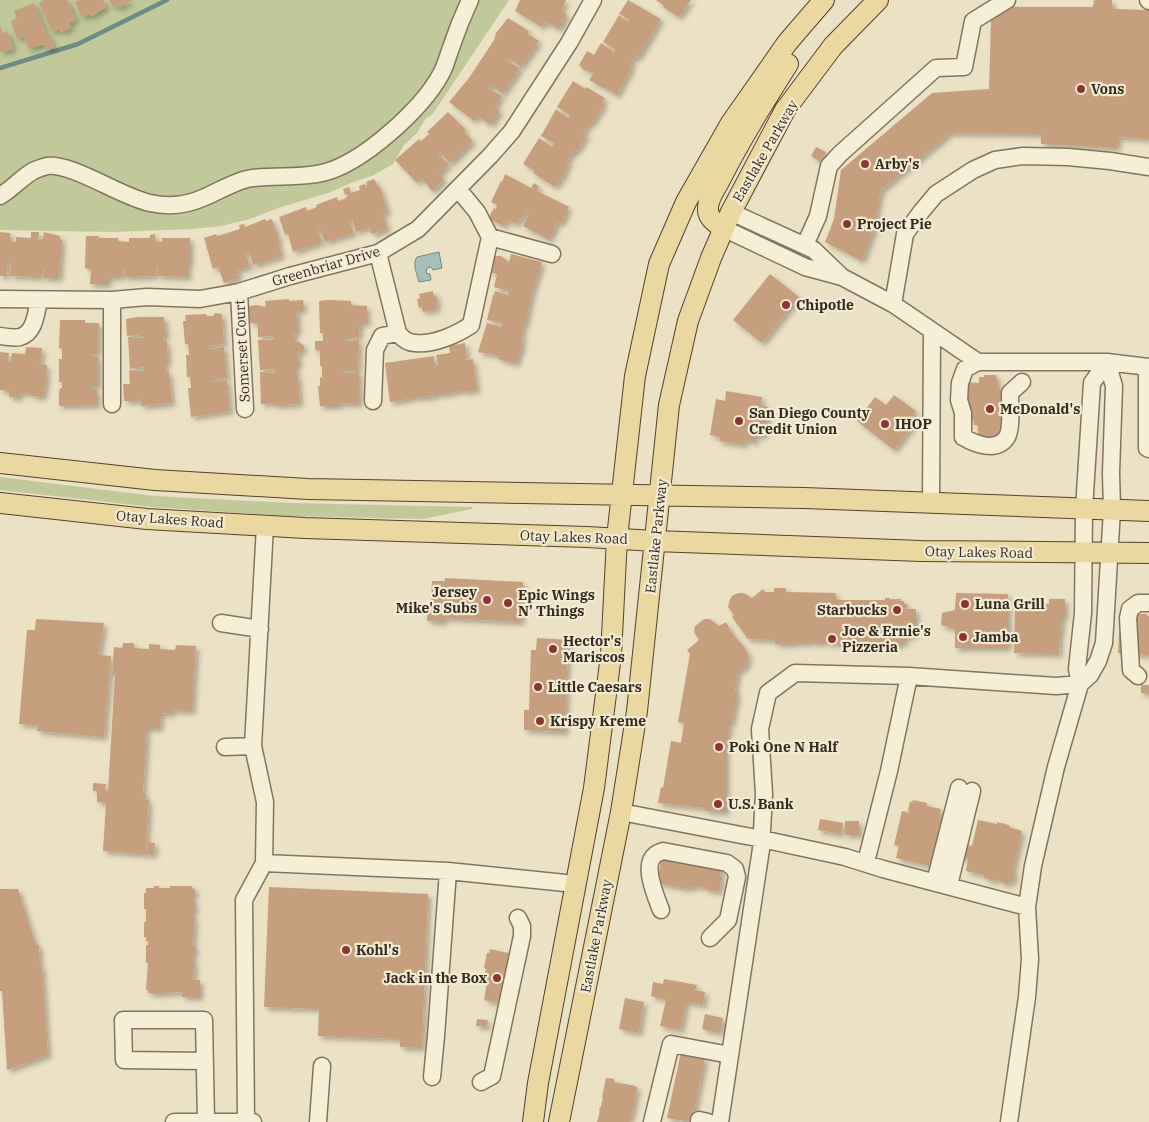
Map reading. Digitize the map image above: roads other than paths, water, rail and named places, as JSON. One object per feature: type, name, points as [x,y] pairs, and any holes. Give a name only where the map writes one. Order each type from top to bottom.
[{"type":"main road","points":[[533,1122],[538,1083],[594,788],[611,655],[617,538],[635,376],[659,264],[686,202],[731,123],[780,54],[824,0]]},
{"type":"main road","name":"Eastlake Parkway","points":[[559,1122],[621,812],[637,712],[669,405],[688,321],[727,220],[785,110],[833,46],[878,0]]},
{"type":"main road","points":[[727,220],[712,220],[708,214],[710,199],[733,154],[789,62],[802,27]]},
{"type":"main road","points":[[0,463],[155,480],[308,489],[621,495],[660,494],[1149,511]]},
{"type":"main road","name":"Otay Lakes Road","points":[[0,503],[147,518],[266,526],[921,551],[1149,553]]},
{"type":"street","points":[[0,196],[12,189],[32,172],[47,166],[63,168],[131,198],[167,206],[204,198],[246,180],[310,175],[343,166],[396,129],[432,89],[442,72],[470,0]]},
{"type":"street","name":"Greenbriar Drive","points":[[0,299],[112,300],[147,297],[200,299],[239,292],[290,276],[378,253],[418,229],[512,131],[569,43],[593,0]]},
{"type":"street","points":[[805,245],[818,216],[830,166],[840,154],[936,68],[964,67],[973,21],[1007,0]]},
{"type":"street","points":[[893,304],[905,234],[936,194],[973,170],[995,160],[1022,156],[1110,160],[1149,167]]},
{"type":"street","points":[[378,253],[398,334],[403,338],[413,343],[426,342],[457,333],[471,325],[490,237],[477,212],[458,189]]},
{"type":"street","points":[[727,220],[805,245],[814,250],[842,277]]},
{"type":"street","points":[[727,220],[805,267],[842,277],[893,304],[978,362]]},
{"type":"street","points":[[490,237],[552,254]]},
{"type":"street","name":"Somerset Court","points":[[239,292],[245,409]]},
{"type":"street","points":[[0,336],[20,337],[29,332],[34,322],[39,300]]},
{"type":"street","points":[[112,300],[112,404]]},
{"type":"street","points":[[931,503],[932,331]]},
{"type":"street","points":[[373,401],[375,350],[382,336],[398,334]]},
{"type":"street","points":[[1022,382],[1010,393],[1009,430],[1007,437],[1000,444],[993,446],[971,442],[957,436],[953,431],[951,422],[959,400],[960,383],[964,368],[978,362],[1107,362],[1148,367],[1147,448],[1149,450]]},
{"type":"street","points":[[1008,1122],[1028,997],[1030,959],[1027,907],[1033,866],[1056,767],[1080,684],[1077,669],[1083,613],[1084,509],[1092,383],[1107,362]]},
{"type":"street","points":[[720,1122],[762,839],[764,794],[760,729],[768,693],[795,673],[909,676],[1056,686],[1080,684],[1090,675],[1098,661],[1104,643],[1110,553],[1114,386],[1107,362]]},
{"type":"street","points":[[246,1122],[244,900],[264,863],[265,802],[253,746],[266,526]]},
{"type":"street","points":[[1138,676],[1131,670],[1128,618],[1130,609],[1138,603],[1149,603]]},
{"type":"street","points":[[221,623],[260,628]]},
{"type":"street","points":[[866,862],[889,771],[909,676]]},
{"type":"street","points":[[226,748],[253,746]]},
{"type":"street","points":[[966,790],[965,818],[972,836],[947,885],[966,790]]},
{"type":"street","points":[[621,812],[762,839],[866,862],[883,869],[1027,907]]},
{"type":"street","points":[[660,910],[651,879],[650,862],[655,855],[663,851],[727,863],[735,869],[738,876],[728,920],[710,938]]},
{"type":"street","points":[[264,863],[448,871],[576,884]]},
{"type":"street","points":[[432,1077],[448,871]]},
{"type":"street","points":[[481,1082],[492,1076],[522,936],[522,926],[518,918]]},
{"type":"street","points":[[205,1061],[124,1060],[123,1020],[204,1020],[205,1061],[206,1121]]},
{"type":"street","points":[[652,1122],[671,1044],[730,1055]]},
{"type":"street","points":[[318,1122],[322,1066]]},
{"type":"street","points":[[699,1122],[699,1120],[708,1122]]},
{"type":"street","points":[[174,1122],[253,1122]]},
{"type":"water","points":[[439,252],[442,268],[433,270],[431,267],[427,268],[426,273],[430,274],[431,280],[419,282],[415,266],[417,257]]},
{"type":"waterway","points":[[0,68],[78,44],[167,0]]},
{"type":"place","name":"Vons","points":[[1081,89]]},
{"type":"place","name":"Arby's","points":[[865,164]]},
{"type":"place","name":"Project Pie","points":[[847,224]]},
{"type":"place","name":"Chipotle","points":[[786,305]]},
{"type":"place","name":"McDonald's","points":[[990,409]]},
{"type":"place","name":"San Diego County Credit Union","points":[[739,421]]},
{"type":"place","name":"IHOP","points":[[885,424]]},
{"type":"place","name":"Jersey Mike's Subs","points":[[487,600]]},
{"type":"place","name":"Epic Wings N' Things","points":[[508,603]]},
{"type":"place","name":"Luna Grill","points":[[965,604]]},
{"type":"place","name":"Starbucks","points":[[897,610]]},
{"type":"place","name":"Jamba","points":[[963,637]]},
{"type":"place","name":"Joe & Ernie's Pizzeria","points":[[832,639]]},
{"type":"place","name":"Hector's Mariscos","points":[[553,649]]},
{"type":"place","name":"Little Caesars","points":[[538,687]]},
{"type":"place","name":"Krispy Kreme","points":[[540,721]]},
{"type":"place","name":"Poki One N Half","points":[[719,747]]},
{"type":"place","name":"U.S. Bank","points":[[718,804]]},
{"type":"place","name":"Kohl's","points":[[346,950]]},
{"type":"place","name":"Jack in the Box","points":[[497,978]]}]
